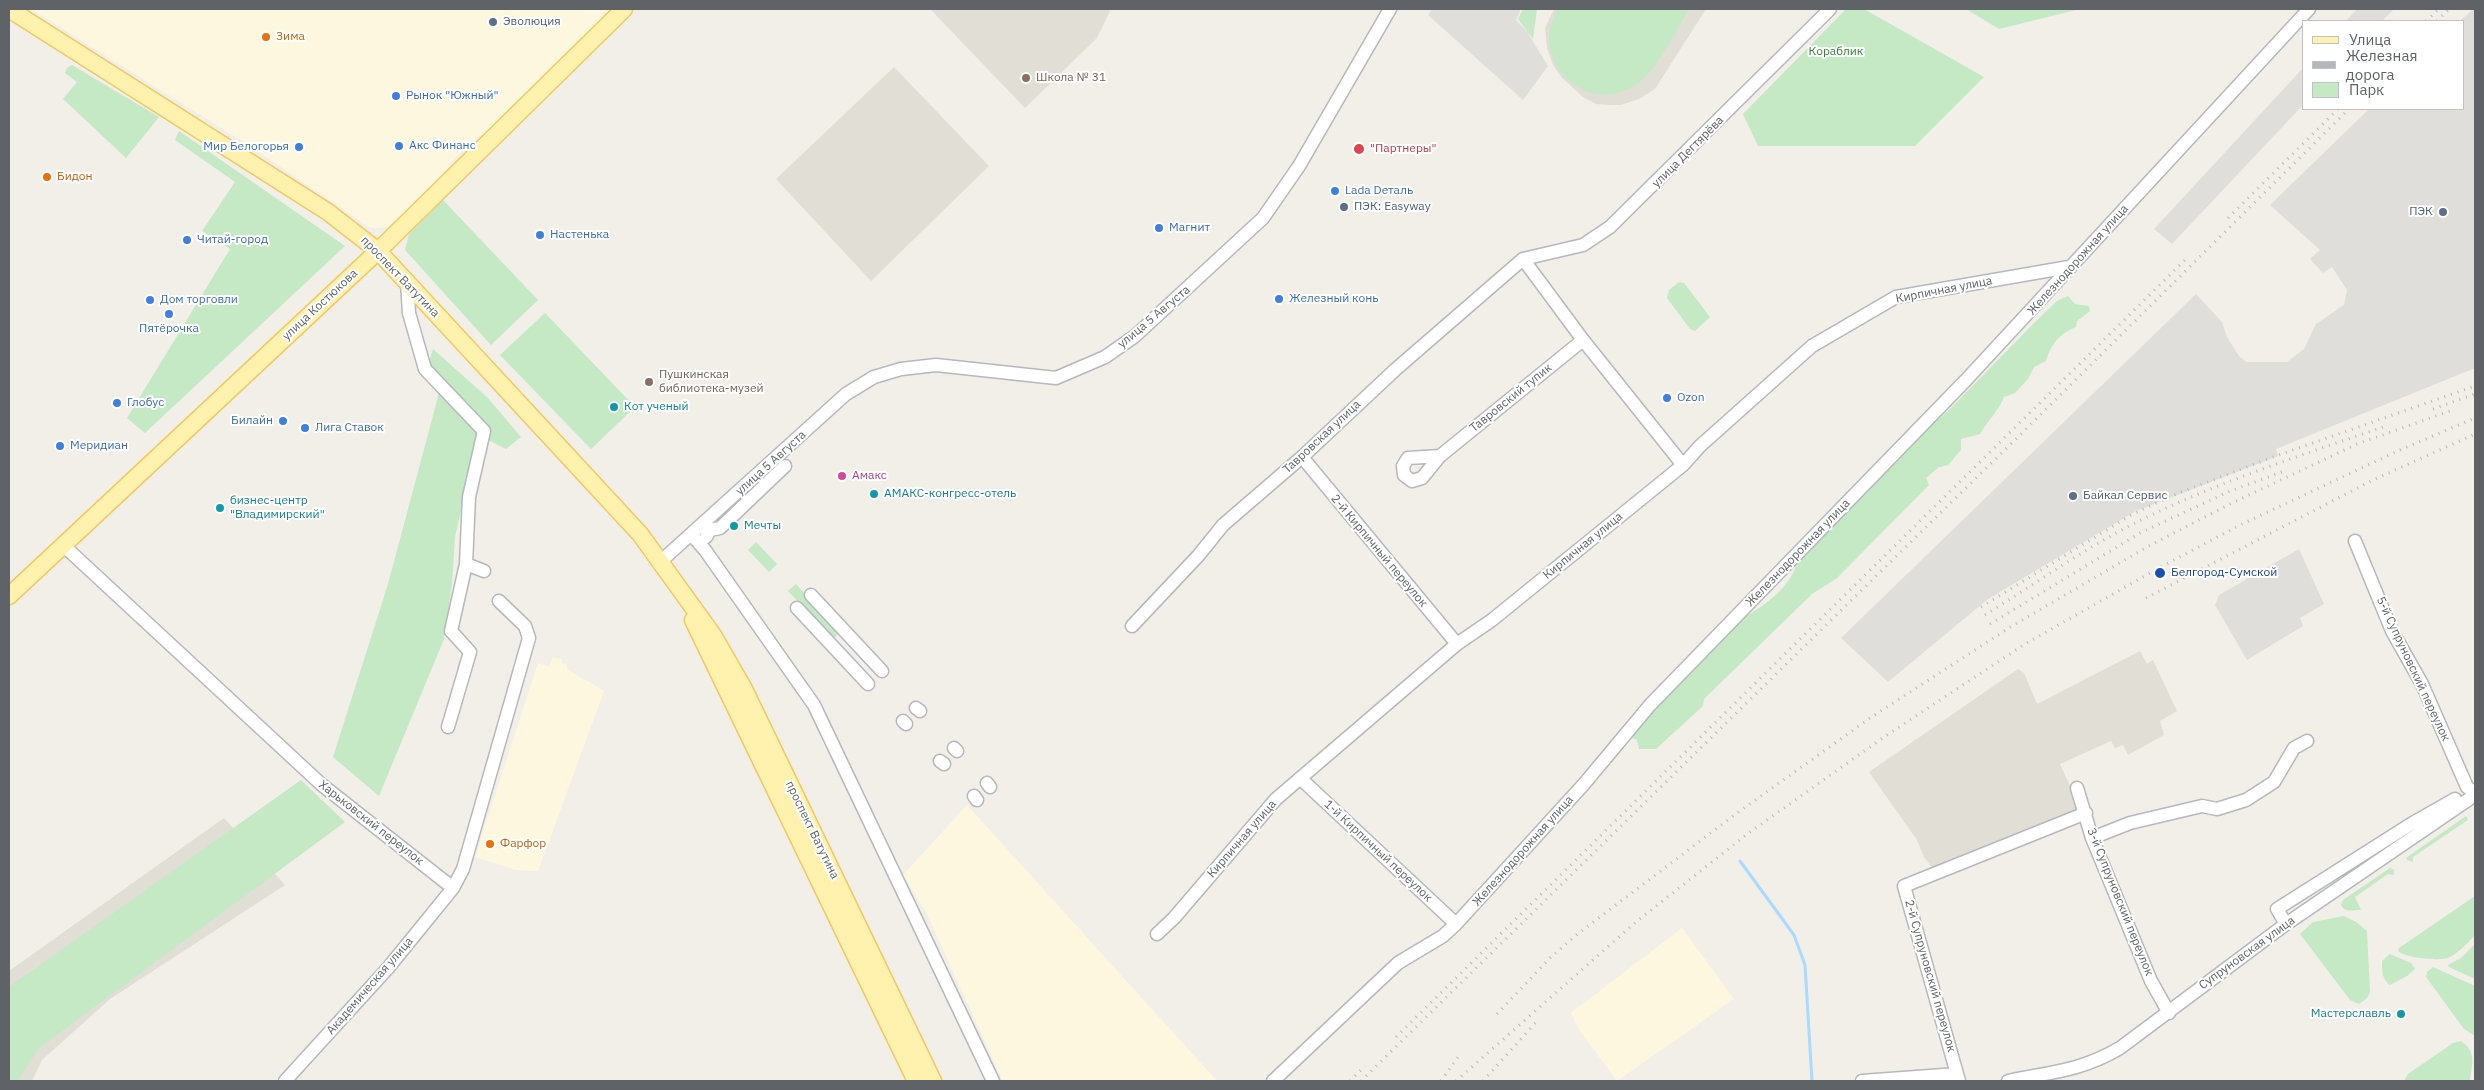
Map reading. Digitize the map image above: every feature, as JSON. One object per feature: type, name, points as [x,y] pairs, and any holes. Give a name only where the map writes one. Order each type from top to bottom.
[{"type":"main road","name":"проспект Ватутина","points":[[9,9],[328,212],[378,250],[585,472],[640,534],[713,635],[744,690],[933,1081]]},
{"type":"main road","name":"улица Костюкова","points":[[9,596],[378,250],[621,10]]},
{"type":"main road","name":"проспект Ватутина","points":[[678,586],[916,1081]]},
{"type":"street","name":"улица 5 Августа","points":[[660,562],[846,394],[874,377],[901,369],[936,365],[1056,378],[1105,357],[1135,336],[1263,218],[1299,166],[1390,9]]},
{"type":"street","name":"улица Дегтярёва","points":[[1523,259],[1583,245],[1610,227],[1830,9]]},
{"type":"street","name":"Железнодорожная улица","points":[[1273,1081],[1398,963],[1443,936],[1456,924],[1584,784],[1650,705],[2056,285],[2070,267],[2309,9]]},
{"type":"street","points":[[1523,259],[1583,340],[1683,465]]},
{"type":"street","name":"Тавровская улица","points":[[1132,626],[1198,556],[1223,526],[1302,457],[1396,370],[1523,259]]},
{"type":"street","name":"Кирпичная улица","points":[[1157,934],[1174,918],[1276,798],[1457,644],[1492,620],[1683,465],[1707,440],[1812,346],[1896,297],[2070,267]]},
{"type":"street","points":[[407,282],[409,313],[425,369],[484,430],[468,497],[466,564],[451,631],[470,652],[448,727]]},
{"type":"street","name":"Тавровский тупик","points":[[1440,456],[1583,340]]},
{"type":"street","name":"2-й Кирпичный переулок","points":[[1302,457],[1457,644]]},
{"type":"street","points":[[714,531],[739,514],[785,466]]},
{"type":"street","points":[[692,535],[705,550],[814,705],[993,1081]]},
{"type":"street","name":"5-й Супруновский переулок","points":[[2355,541],[2392,631],[2422,684],[2472,791]]},
{"type":"street","name":"Харьковский переулок","points":[[63,546],[322,785],[453,888]]},
{"type":"street","points":[[466,564],[484,571]]},
{"type":"street","points":[[811,595],[882,671]]},
{"type":"street","points":[[453,888],[464,869],[529,638],[525,626],[499,601]]},
{"type":"street","points":[[797,608],[868,684]]},
{"type":"street","points":[[2092,838],[2130,823],[2202,806],[2217,809],[2246,800],[2274,782],[2294,748],[2307,741]]},
{"type":"street","name":"1-й Кирпичный переулок","points":[[1300,778],[1456,924]]},
{"type":"street","name":"3-й Супруновский переулок","points":[[2077,788],[2092,838],[2151,981],[2169,1013]]},
{"type":"street","points":[[2286,924],[2277,909],[2411,824],[2472,791]]},
{"type":"street","name":"Супруновская улица","points":[[2015,1080],[2072,1069],[2098,1061],[2169,1013],[2216,974],[2472,791]]},
{"type":"street","name":"2-й Супруновский переулок","points":[[1958,1077],[1904,886],[2086,813]]},
{"type":"street","name":"Академическая улица","points":[[285,1081],[388,968],[453,888]]},
{"type":"street","points":[[1862,1081],[1958,1077]]},
{"type":"shaded area","points":[[31,9],[611,9],[613,11],[495,130],[477,137],[451,162],[440,181],[396,223],[389,227],[376,228],[369,227],[247,144]]},
{"type":"shaded area","name":"Школа № 31","points":[[930,9],[1111,9],[1097,38],[1025,108]]},
{"type":"shaded area","points":[[1432,9],[1521,9],[1516,20],[1526,30],[1548,66],[1523,100],[1428,15]]},
{"type":"shaded area","points":[[1554,9],[1706,9],[1655,89],[1639,99],[1621,105],[1610,105],[1596,104],[1583,97],[1562,78],[1553,65],[1547,48],[1545,28]]},
{"type":"shaded area","points":[[2357,9],[2394,9],[2383,20],[2347,20]]},
{"type":"shaded area","points":[[2475,9],[2475,368],[2276,449],[2278,456],[2136,511],[1988,599],[1888,682],[1841,638],[2196,294],[2222,322],[2227,337],[2239,356],[2246,362],[2287,362],[2304,349],[2316,324],[2344,305],[2347,290],[2332,267],[2323,273],[2310,259],[2320,250],[2270,205],[2368,110],[2464,110],[2464,20],[2461,20]]},
{"type":"shaded area","points":[[894,67],[989,166],[871,281],[776,179]]},
{"type":"shaded area","points":[[2302,69],[2302,106],[2172,244],[2154,229]]},
{"type":"shaded area","points":[[2299,549],[2324,604],[2300,618],[2303,626],[2247,660],[2215,605],[2219,595]]},
{"type":"shaded area","points":[[2140,651],[2147,664],[2153,660],[2177,711],[2160,721],[2164,735],[2128,755],[2123,745],[2115,748],[2111,741],[2060,764],[2080,808],[1934,870],[1924,857],[1917,840],[1869,772],[2018,669],[2024,673],[2037,704]]},
{"type":"shaded area","points":[[553,657],[562,659],[562,663],[567,665],[567,669],[604,691],[538,871],[516,870],[475,857],[538,663],[549,667]]},
{"type":"shaded area","points":[[967,805],[1217,1081],[1003,1081],[926,912],[903,875]]},
{"type":"shaded area","points":[[224,818],[285,885],[110,999],[42,1060],[32,1081],[9,1081],[9,971]]},
{"type":"shaded area","points":[[1682,928],[1734,999],[1617,1081],[1578,1028],[1571,1013]]},
{"type":"green space","points":[[1523,9],[1537,9],[1533,39],[1518,19]]},
{"type":"green space","points":[[1558,9],[1689,9],[1659,60],[1644,78],[1637,84],[1618,93],[1599,94],[1581,89],[1567,79],[1556,64],[1550,47],[1550,28]]},
{"type":"green space","name":"Кораблик","points":[[1846,9],[1864,9],[1984,77],[1915,146],[1758,146],[1743,114]]},
{"type":"green space","points":[[1966,9],[2080,9],[1999,29]]},
{"type":"green space","points":[[72,65],[159,117],[126,158],[63,99],[77,82],[65,73],[67,68]]},
{"type":"green space","points":[[179,131],[345,246],[145,433],[127,418],[230,249],[202,231],[235,182],[175,140]]},
{"type":"green space","points":[[443,200],[538,300],[491,345],[405,250],[409,234]]},
{"type":"green space","points":[[1679,282],[1684,283],[1710,317],[1695,331],[1690,329],[1667,298],[1669,290]]},
{"type":"green space","points":[[2068,296],[2075,304],[2089,306],[2090,311],[2077,321],[2076,327],[2056,340],[2046,361],[2034,367],[2028,379],[2015,393],[2004,397],[1980,434],[1961,439],[1961,450],[1948,465],[1939,467],[1926,478],[1929,485],[1837,578],[1812,594],[1704,699],[1703,706],[1656,749],[1639,749],[1637,740],[1628,736],[1746,616],[1777,594],[1789,580],[1797,563],[1908,446],[1951,408],[2057,301]]},
{"type":"green space","points":[[545,313],[635,407],[591,449],[500,355]]},
{"type":"green space","points":[[433,349],[488,398],[521,437],[506,449],[478,435],[455,537],[452,584],[444,639],[379,796],[333,757],[388,584],[439,393],[425,375]]},
{"type":"green space","points":[[756,542],[777,564],[769,572],[748,550]]},
{"type":"green space","points":[[796,584],[840,632],[833,639],[788,591]]},
{"type":"green space","points":[[301,780],[345,822],[39,1048],[17,1081],[9,1081],[9,987]]},
{"type":"green space","points":[[2466,816],[2468,820],[2413,857],[2413,862],[2407,860],[2406,858]]},
{"type":"green space","points":[[2390,868],[2394,870],[2394,875],[2388,874],[2355,897],[2361,910],[2343,908],[2341,905],[2343,900]]},
{"type":"green space","points":[[2475,896],[2475,935],[2455,954],[2443,959],[2430,959],[2415,957],[2398,951],[2399,948]]},
{"type":"green space","points":[[2344,916],[2356,922],[2367,931],[2370,992],[2367,998],[2359,1004],[2350,1000],[2300,934],[2313,922]]},
{"type":"green space","points":[[2475,944],[2475,979],[2448,965],[2461,958]]},
{"type":"green space","points":[[2390,954],[2411,963],[2415,969],[2407,976],[2390,985],[2387,983],[2382,972],[2382,961]]},
{"type":"green space","points":[[2433,967],[2475,986],[2475,1036],[2464,1029],[2426,977],[2427,972]]},
{"type":"green space","points":[[2461,1041],[2466,1045],[2471,1054],[2470,1081],[2404,1081],[2408,1074],[2453,1043]]},
{"type":"waterway","points":[[1740,861],[1794,935],[1805,965],[1812,1081]]},
{"type":"railway","points":[[2427,20],[2439,9]]},
{"type":"railway","points":[[2438,20],[2449,9]]},
{"type":"railway","points":[[2228,218],[2337,110]]},
{"type":"railway","points":[[1361,1081],[2022,433],[2348,110]]},
{"type":"railway","points":[[1396,1037],[2187,258]]},
{"type":"railway","points":[[1981,607],[2131,515],[2171,496],[2273,457],[2475,386]]},
{"type":"railway","points":[[2433,409],[2475,394]]},
{"type":"railway","points":[[1497,1014],[1550,958],[1575,936],[1733,816],[1870,718],[2012,626],[2147,547],[2232,503],[2357,444],[2450,411]]},
{"type":"railway","points":[[1456,1081],[1636,922],[1746,835],[1884,737],[2025,644],[2157,569],[2242,524],[2400,450],[2475,418]]},
{"type":"railway","points":[[1985,615],[2098,543],[2137,522],[2198,494],[2260,470],[2386,426]]},
{"type":"railway","points":[[2146,598],[2371,481],[2475,434]]},
{"type":"railway","points":[[1990,624],[2140,533],[2228,492],[2287,470]]},
{"type":"railway","points":[[1483,1081],[1539,1019]]},
{"type":"railway","points":[[1441,1081],[1458,1057]]},
{"type":"railway","points":[[1350,1081],[1365,1066]]},
{"type":"place","name":"Эволюция","points":[[493,22]]},
{"type":"place","name":"Зима","points":[[266,37]]},
{"type":"place","name":"Школа № 31","points":[[1026,78]]},
{"type":"place","name":"Рынок \"Южный\"","points":[[396,96]]},
{"type":"place","name":"Акс Финанс","points":[[399,146]]},
{"type":"place","name":"Мир Белогорья","points":[[299,147]]},
{"type":"place","name":"\"Партнеры\"","points":[[1359,149]]},
{"type":"place","name":"Бидон","points":[[47,177]]},
{"type":"place","name":"Lada Dеталь","points":[[1335,191]]},
{"type":"place","name":"ПЭК: Easyway","points":[[1344,207]]},
{"type":"place","name":"ПЭК","points":[[2443,212]]},
{"type":"place","name":"Магнит","points":[[1159,228]]},
{"type":"place","name":"Настенька","points":[[540,235]]},
{"type":"place","name":"Читай-город","points":[[187,240]]},
{"type":"place","name":"Железный конь","points":[[1279,299]]},
{"type":"place","name":"Дом торговли","points":[[150,300]]},
{"type":"place","name":"Пятёрочка","points":[[169,314]]},
{"type":"place","name":"Пушкинская библиотека-музей","points":[[649,382]]},
{"type":"place","name":"Ozon","points":[[1667,398]]},
{"type":"place","name":"Глобус","points":[[117,403]]},
{"type":"place","name":"Кот ученый","points":[[614,407]]},
{"type":"place","name":"Билайн","points":[[283,421]]},
{"type":"place","name":"Лига Ставок","points":[[305,428]]},
{"type":"place","name":"Меридиан","points":[[60,446]]},
{"type":"place","name":"Амакс","points":[[842,476]]},
{"type":"place","name":"АМАКС-конгресс-отель","points":[[874,494]]},
{"type":"place","name":"Байкал Сервис","points":[[2073,496]]},
{"type":"place","name":"бизнес-центр \"Владимирский\"","points":[[220,508]]},
{"type":"place","name":"Мечты","points":[[734,526]]},
{"type":"place","name":"Белгород-Сумской","points":[[2160,573]]},
{"type":"place","name":"Фарфор","points":[[490,844]]},
{"type":"place","name":"Мастерславль","points":[[2401,1014]]}]
